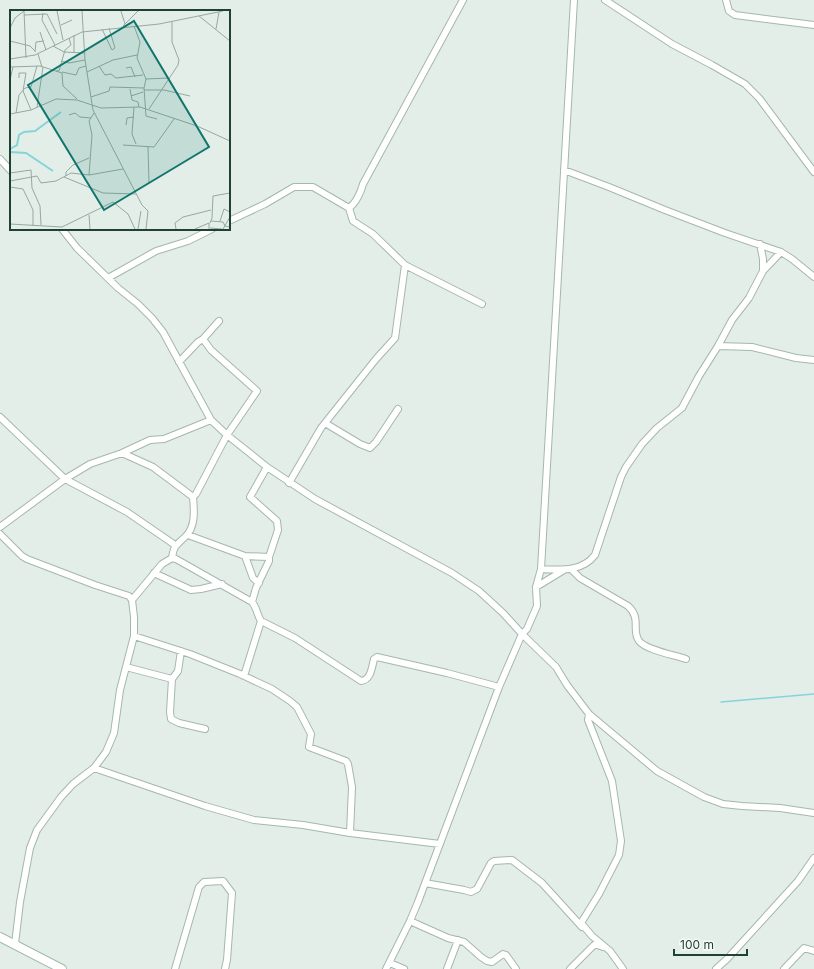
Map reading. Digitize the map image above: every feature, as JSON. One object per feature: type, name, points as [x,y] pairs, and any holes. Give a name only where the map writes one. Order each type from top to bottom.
[{"type":"street","points":[[349,208],[352,206],[362,189],[363,184],[463,0]]},
{"type":"street","points":[[386,969],[410,920],[500,687],[522,634],[527,629],[537,606],[536,586],[541,569],[574,0]]},
{"type":"street","points":[[605,0],[672,44],[745,84],[759,98],[814,172]]},
{"type":"street","points":[[726,0],[729,11],[735,16],[814,25]]},
{"type":"street","points":[[0,159],[10,170]]},
{"type":"street","points":[[564,170],[610,186],[719,231],[781,252],[792,258],[814,277]]},
{"type":"street","points":[[230,222],[265,204],[294,187],[313,187],[349,208],[353,221],[373,234],[405,265],[482,304]]},
{"type":"street","points":[[63,230],[77,248],[152,318],[163,332],[211,420],[226,435],[289,482],[315,499],[452,573],[479,591],[503,613],[556,668],[589,714],[657,771],[704,797],[723,804],[780,808],[814,813]]},
{"type":"street","points":[[108,278],[156,251],[188,241],[210,230]]},
{"type":"street","points":[[760,244],[763,259],[763,272]]},
{"type":"street","points":[[541,569],[572,570],[590,562],[596,555],[621,477],[626,467],[642,444],[657,428],[682,408],[732,320],[749,298],[763,272],[781,252]]},
{"type":"street","points":[[289,482],[321,428],[376,359],[395,338],[405,265]]},
{"type":"street","points":[[179,362],[219,322]]},
{"type":"street","points":[[132,600],[162,564],[172,558],[175,545],[188,535],[195,516],[194,497],[226,435],[257,391],[211,350],[203,339]]},
{"type":"street","points":[[718,346],[752,347],[796,358],[814,360]]},
{"type":"street","points":[[325,423],[360,444],[370,448],[376,442],[398,409]]},
{"type":"street","points":[[0,417],[65,479],[117,506],[175,545]]},
{"type":"street","points":[[0,527],[65,479],[90,464],[122,453],[144,442],[164,439],[211,420]]},
{"type":"street","points":[[122,453],[153,467],[194,497]]},
{"type":"street","points":[[252,602],[259,582],[269,562],[269,557],[278,530],[277,521],[250,497],[267,466]]},
{"type":"street","points":[[0,534],[27,559],[95,586],[129,596],[132,600],[134,617],[134,636],[120,690],[114,733],[106,752],[94,768],[73,784],[61,797],[37,830],[30,848],[20,902],[15,944]]},
{"type":"street","points":[[188,535],[245,556],[269,557]]},
{"type":"street","points":[[245,556],[253,578],[259,582]]},
{"type":"street","points":[[172,558],[222,584],[252,602],[261,621],[295,638],[361,681],[366,681],[374,659],[377,657],[500,687]]},
{"type":"street","points":[[536,586],[565,570]]},
{"type":"street","points":[[572,570],[580,578],[628,606],[632,610],[636,616],[637,635],[639,641],[646,646],[686,659]]},
{"type":"street","points":[[154,573],[191,590],[222,584]]},
{"type":"street","points":[[244,676],[261,621]]},
{"type":"street","points":[[134,636],[181,651],[244,676],[272,689],[297,707],[311,734],[309,747],[346,761],[348,764],[352,787],[350,833]]},
{"type":"street","points":[[181,651],[178,671],[172,679],[171,719],[179,723],[205,729]]},
{"type":"street","points":[[126,667],[172,679]]},
{"type":"street","points":[[589,714],[588,720],[612,781],[621,841],[619,855],[599,894],[581,923],[592,936],[610,951],[623,969]]},
{"type":"street","points":[[94,768],[205,806],[254,820],[303,825],[350,833],[440,844]]},
{"type":"street","points":[[716,969],[727,959],[798,881],[814,858]]},
{"type":"street","points":[[425,883],[471,892],[477,889],[491,863],[494,861],[512,860],[542,883],[597,945],[610,951]]},
{"type":"street","points":[[175,969],[199,887],[204,882],[223,881],[232,892],[228,960],[225,969]]},
{"type":"street","points":[[410,920],[448,938],[464,942],[487,961],[492,962],[503,954],[506,955],[516,969]]},
{"type":"street","points":[[0,937],[62,969]]},
{"type":"street","points":[[447,969],[458,940]]},
{"type":"street","points":[[570,969],[588,950],[594,945],[597,945]]},
{"type":"street","points":[[784,969],[804,948],[814,950]]},
{"type":"street","points":[[390,963],[404,969]]},
{"type":"waterway","points":[[721,702],[814,694]]}]
